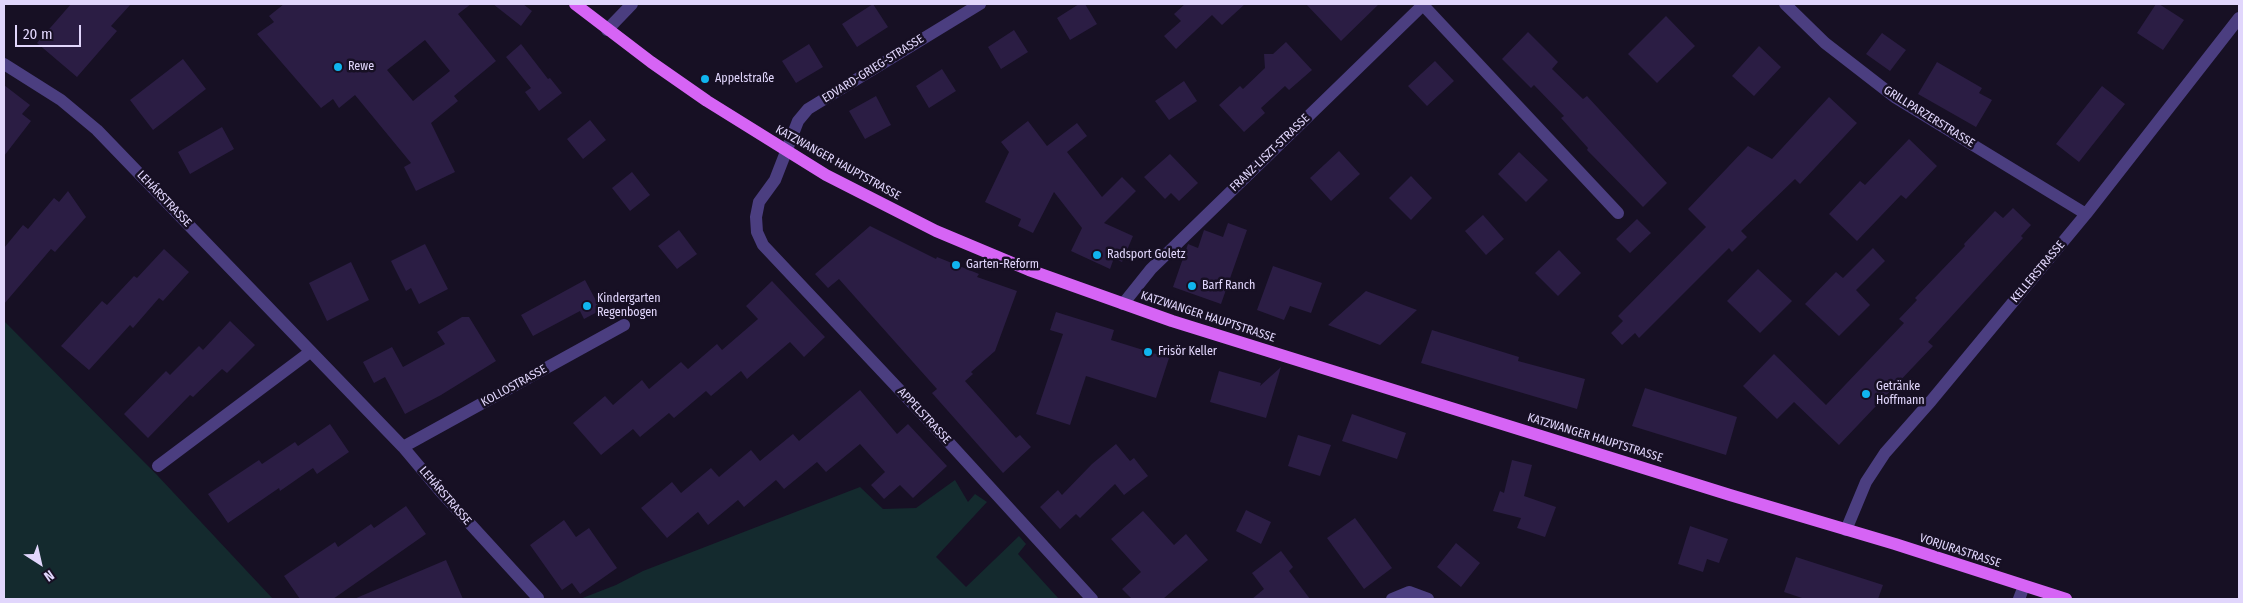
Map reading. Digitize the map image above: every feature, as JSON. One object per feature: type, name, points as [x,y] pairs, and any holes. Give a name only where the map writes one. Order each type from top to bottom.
[{"type":"main road","name":"KATZWANGER HAUPTSTRASSE","points":[[574,4],[607,30],[707,101],[826,175],[936,230],[1029,270],[1123,304],[1846,530]]},
{"type":"main road","name":"VORJURASTRASSE","points":[[1846,530],[2066,599]]},
{"type":"street","points":[[607,30],[632,4]]},
{"type":"street","name":"EDVARD-GRIEG-STRASSE","points":[[785,151],[798,121],[808,110],[980,4]]},
{"type":"street","name":"FRANZ-LISZT-STRASSE","points":[[1123,304],[1151,269],[1423,4],[1618,213]]},
{"type":"street","name":"GRILLPARZERSTRASSE","points":[[1785,4],[1825,43],[1896,98],[2086,214]]},
{"type":"street","name":"KELLERSTRASSE","points":[[1846,530],[1866,482],[1885,453],[1931,401],[2086,214],[2239,18]]},
{"type":"street","name":"LEHÁRSTRASSE","points":[[4,64],[60,100],[96,130],[403,447],[440,491],[538,598]]},
{"type":"street","name":"APPELSTRASSE","points":[[785,151],[775,180],[759,202],[756,217],[757,232],[762,245],[943,436],[1092,599]]},
{"type":"street","name":"KOLLOSTRASSE","points":[[403,447],[624,325]]},
{"type":"street","points":[[158,466],[310,352]]},
{"type":"street","points":[[2019,599],[2024,586]]},
{"type":"street","points":[[1392,599],[1408,592],[1428,599]]},
{"type":"green space","points":[[4,321],[157,475],[273,599],[4,599]]},
{"type":"green space","points":[[955,480],[968,502],[975,494],[987,502],[936,557],[966,587],[1019,536],[1026,544],[1018,554],[1059,599],[580,599],[616,585],[643,571],[860,487],[883,509],[916,508]]},
{"type":"building","points":[[71,4],[131,4],[111,26],[117,31],[77,77],[37,43]]},
{"type":"building","points":[[284,4],[471,4],[458,14],[496,61],[454,96],[458,101],[431,123],[455,172],[416,191],[404,167],[411,163],[355,95],[339,108],[333,99],[321,108],[257,34],[274,22],[269,16]],"holes":[[[425,40],[450,71],[413,101],[387,70]]]},
{"type":"building","points":[[493,4],[523,4],[532,11],[521,26]]},
{"type":"building","points":[[873,4],[888,27],[857,47],[842,24]]},
{"type":"building","points":[[1079,4],[1085,4],[1097,24],[1070,40],[1057,18]]},
{"type":"building","points":[[1185,4],[1245,4],[1222,25],[1212,15],[1176,49],[1164,36],[1181,21],[1174,14]]},
{"type":"building","points":[[1306,4],[1379,4],[1341,41]]},
{"type":"building","points":[[2156,4],[2184,20],[2163,50],[2137,33]]},
{"type":"building","points":[[1666,16],[1695,46],[1657,83],[1628,54]]},
{"type":"building","points":[[1014,30],[1028,52],[1001,69],[988,47]]},
{"type":"building","points":[[1528,32],[1558,62],[1552,69],[1583,99],[1587,96],[1667,183],[1643,207],[1587,150],[1588,148],[1561,118],[1564,116],[1534,85],[1531,88],[1502,59]]},
{"type":"building","points":[[1882,33],[1906,50],[1890,71],[1866,54]]},
{"type":"building","points":[[1286,42],[1312,70],[1289,90],[1285,86],[1261,108],[1265,113],[1244,132],[1219,105],[1240,86],[1243,89],[1265,68],[1264,54],[1273,54]]},
{"type":"building","points":[[521,44],[548,79],[550,78],[562,93],[539,111],[525,92],[531,88],[506,57]]},
{"type":"building","points":[[809,44],[823,67],[796,83],[782,61]]},
{"type":"building","points":[[1759,46],[1781,67],[1754,96],[1732,76]]},
{"type":"building","points":[[183,59],[206,89],[153,130],[130,100]]},
{"type":"building","points":[[1435,61],[1454,81],[1427,106],[1408,86]]},
{"type":"building","points":[[1937,62],[1982,88],[1979,93],[1992,100],[1976,127],[1918,94]]},
{"type":"building","points":[[942,69],[956,91],[929,108],[916,86]]},
{"type":"building","points":[[1184,81],[1197,101],[1169,120],[1155,101]]},
{"type":"building","points":[[4,85],[30,105],[22,114],[31,121],[4,156]]},
{"type":"building","points":[[2102,86],[2125,104],[2079,162],[2056,144]]},
{"type":"building","points":[[876,96],[891,125],[865,139],[849,111]]},
{"type":"building","points":[[1829,97],[1857,123],[1800,184],[1795,179],[1741,231],[1747,237],[1732,252],[1729,248],[1639,338],[1635,333],[1622,345],[1611,333],[1623,321],[1618,316],[1706,227],[1688,209],[1748,146],[1772,159]]},
{"type":"building","points":[[590,120],[606,140],[583,159],[567,139]]},
{"type":"building","points":[[1028,121],[1047,146],[1077,123],[1087,136],[1067,152],[1102,197],[1122,177],[1136,191],[1104,223],[1133,236],[1122,262],[1114,258],[1110,269],[1071,251],[1082,228],[1054,192],[1033,233],[1018,226],[1021,219],[985,202],[1009,152],[1001,142]]},
{"type":"building","points":[[222,127],[234,149],[190,174],[178,152]]},
{"type":"building","points":[[1909,139],[1937,166],[1906,199],[1901,195],[1857,241],[1829,214],[1860,181],[1865,185]]},
{"type":"building","points":[[1339,151],[1360,174],[1331,201],[1310,178]]},
{"type":"building","points":[[1519,152],[1548,180],[1526,202],[1498,174]]},
{"type":"building","points":[[1170,154],[1198,183],[1179,201],[1171,193],[1165,199],[1144,177]]},
{"type":"building","points":[[632,172],[650,195],[630,211],[612,188]]},
{"type":"building","points":[[1411,176],[1432,198],[1411,220],[1389,198]]},
{"type":"building","points":[[68,191],[86,217],[55,252],[51,249],[4,304],[4,248],[23,225],[28,229],[54,198],[59,202]]},
{"type":"building","points":[[2013,208],[2031,225],[2021,236],[2023,238],[1928,342],[1933,346],[1839,445],[1794,402],[1777,419],[1743,386],[1774,354],[1826,405],[1904,323],[1899,319],[1917,300],[1915,298],[1965,246],[1964,244],[1995,211],[2003,218]]},
{"type":"building","points":[[1483,215],[1504,239],[1486,255],[1465,231]]},
{"type":"building","points":[[1637,219],[1651,233],[1630,253],[1616,239]]},
{"type":"building","points":[[1228,223],[1247,230],[1221,304],[1173,287],[1188,244],[1198,248],[1204,230],[1223,237]]},
{"type":"building","points":[[870,226],[936,259],[937,257],[979,274],[977,277],[1017,291],[995,351],[971,372],[973,374],[965,381],[1016,438],[1020,435],[1031,447],[1003,473],[932,393],[937,389],[839,279],[828,288],[815,274]]},
{"type":"building","points":[[679,230],[697,254],[677,269],[658,246]]},
{"type":"building","points":[[425,244],[448,289],[419,304],[411,288],[406,291],[391,261]]},
{"type":"building","points":[[1873,248],[1885,261],[1856,290],[1870,305],[1839,336],[1805,304],[1836,272],[1843,278]]},
{"type":"building","points":[[164,249],[189,272],[163,301],[159,298],[133,328],[130,325],[89,370],[61,346],[102,301],[107,305],[134,276],[137,278]]},
{"type":"building","points":[[1559,250],[1581,273],[1558,296],[1535,273]]},
{"type":"building","points":[[351,262],[369,300],[327,321],[309,283]]},
{"type":"building","points":[[1273,266],[1322,283],[1311,313],[1290,306],[1284,320],[1257,310]]},
{"type":"building","points":[[1758,269],[1792,301],[1760,333],[1727,301]]},
{"type":"building","points":[[585,280],[601,310],[584,319],[580,311],[533,336],[521,315]]},
{"type":"building","points":[[772,281],[825,337],[804,357],[790,342],[747,379],[741,371],[711,396],[706,391],[674,418],[669,413],[640,437],[633,429],[601,455],[573,423],[605,396],[613,405],[642,380],[649,389],[681,362],[688,369],[717,344],[722,350],[758,319],[746,306]]},
{"type":"building","points":[[1366,291],[1417,310],[1380,345],[1328,325]]},
{"type":"building","points":[[1056,312],[1114,330],[1111,340],[1169,358],[1156,398],[1086,376],[1070,425],[1036,414],[1063,334],[1050,330]]},
{"type":"building","points":[[462,317],[469,317],[496,361],[441,395],[405,414],[385,377],[374,383],[363,362],[392,347],[403,367],[445,344],[437,332]]},
{"type":"building","points":[[230,321],[255,345],[227,373],[222,369],[193,397],[190,395],[148,438],[124,414],[166,371],[170,375],[199,346],[203,350]]},
{"type":"building","points":[[1432,330],[1519,357],[1518,361],[1585,379],[1577,409],[1421,363]]},
{"type":"building","points":[[1281,367],[1266,418],[1210,402],[1219,371],[1261,383],[1260,386]]},
{"type":"building","points":[[1645,388],[1737,417],[1726,455],[1632,426]]},
{"type":"building","points":[[860,390],[897,434],[908,424],[947,466],[913,498],[900,485],[884,499],[871,485],[885,472],[860,444],[826,472],[817,462],[784,489],[776,480],[744,507],[738,500],[708,525],[698,512],[667,538],[641,508],[672,482],[681,493],[711,468],[719,477],[751,450],[760,461],[793,434],[799,441]]},
{"type":"building","points":[[1352,414],[1406,433],[1397,459],[1342,441]]},
{"type":"building","points":[[330,424],[349,452],[317,474],[313,468],[280,491],[279,488],[228,523],[208,494],[259,460],[262,464],[295,442],[298,446]]},
{"type":"building","points":[[1298,435],[1331,445],[1320,476],[1288,466]]},
{"type":"building","points":[[1116,444],[1130,461],[1134,458],[1148,476],[1124,495],[1115,484],[1080,518],[1076,514],[1060,529],[1040,507],[1058,490],[1062,495],[1092,464]]},
{"type":"building","points":[[1512,460],[1532,465],[1524,496],[1556,507],[1545,537],[1517,528],[1521,518],[1493,511],[1500,491],[1504,493]]},
{"type":"building","points":[[406,506],[426,534],[333,599],[300,599],[284,576],[335,542],[338,547],[371,524],[374,528]]},
{"type":"building","points":[[1246,510],[1271,522],[1261,544],[1236,531]]},
{"type":"building","points":[[1143,511],[1174,545],[1186,534],[1208,560],[1163,599],[1132,599],[1122,589],[1141,572],[1111,539]]},
{"type":"building","points":[[1355,518],[1392,568],[1364,589],[1327,538]]},
{"type":"building","points":[[564,520],[576,537],[589,528],[617,568],[580,594],[572,583],[562,590],[530,545]]},
{"type":"building","points":[[1690,526],[1728,539],[1719,563],[1707,559],[1703,572],[1678,564]]},
{"type":"building","points":[[1456,543],[1480,563],[1461,587],[1437,567]]},
{"type":"building","points":[[1281,551],[1293,567],[1289,571],[1310,599],[1252,599],[1264,589],[1252,573]]},
{"type":"building","points":[[1796,557],[1883,585],[1878,599],[1805,599],[1784,592]]},
{"type":"building","points":[[446,560],[463,599],[354,599]]},
{"type":"place","name":"Rewe","points":[[338,67]]},
{"type":"place","name":"Appelstraße","points":[[705,79]]},
{"type":"place","name":"Radsport Goletz","points":[[1097,255]]},
{"type":"place","name":"Garten-Reform","points":[[956,265]]},
{"type":"place","name":"Barf Ranch","points":[[1192,286]]},
{"type":"place","name":"Kindergarten Regenbogen","points":[[587,306]]},
{"type":"place","name":"Frisör Keller","points":[[1148,352]]},
{"type":"place","name":"Getränke Hoffmann","points":[[1866,394]]}]
